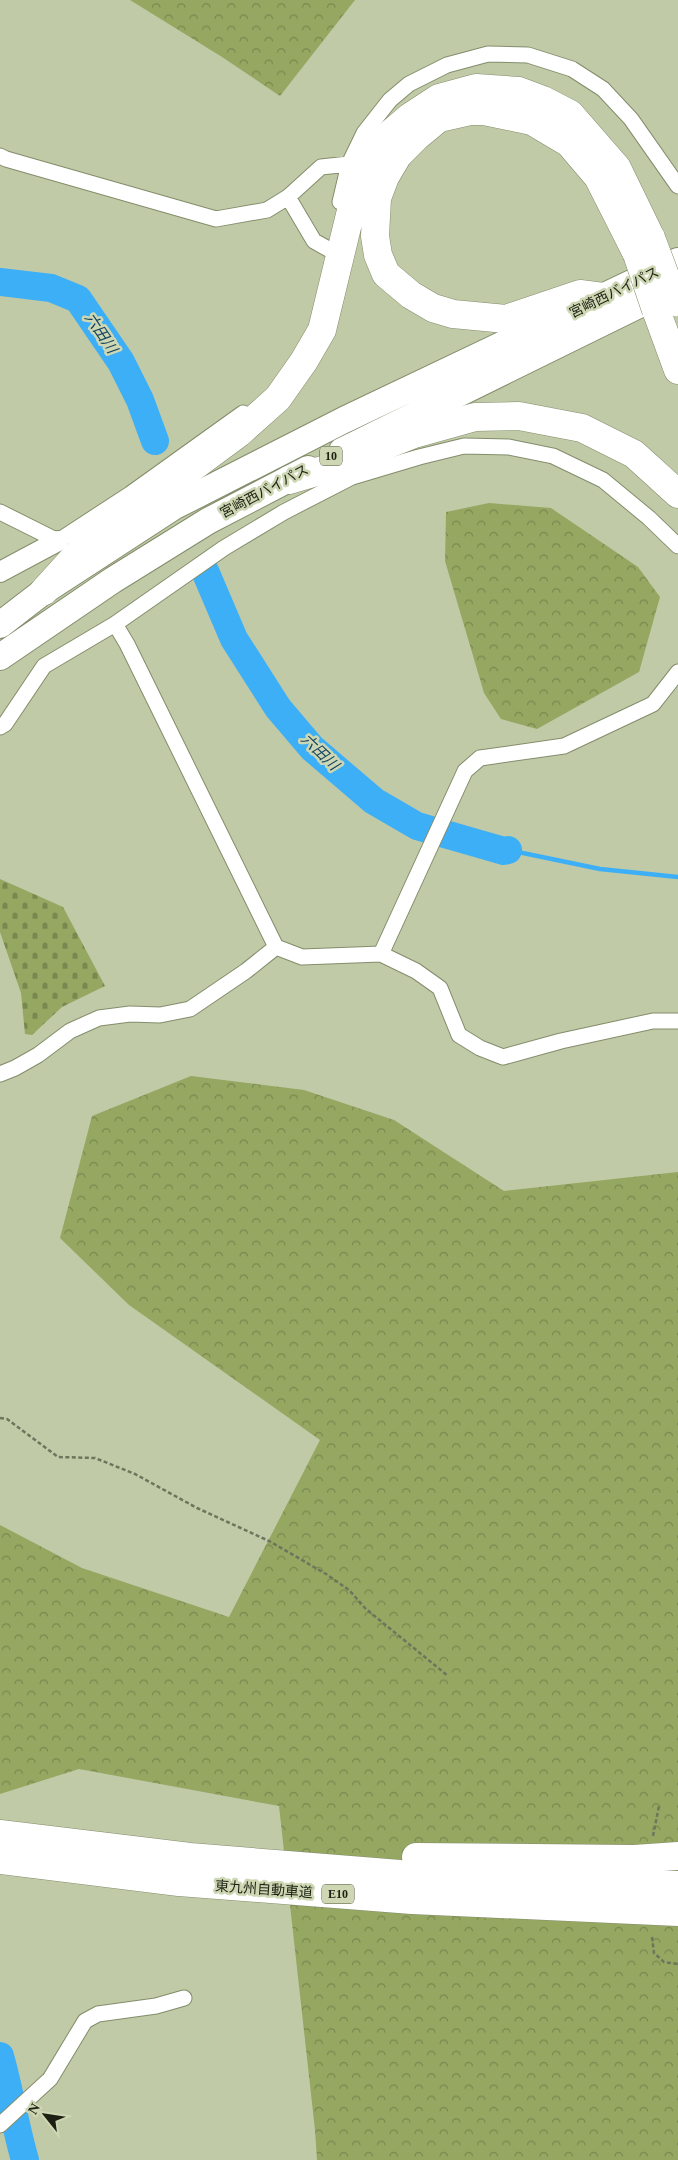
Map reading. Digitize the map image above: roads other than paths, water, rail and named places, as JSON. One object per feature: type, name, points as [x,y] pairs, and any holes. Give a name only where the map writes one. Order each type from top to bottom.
[{"type":"highway","points":[[44,591],[82,549],[239,433],[278,398],[304,361],[322,330],[356,190],[372,157],[389,135],[410,117],[440,98],[476,88],[519,91],[543,100],[570,114],[617,168],[644,246]]},
{"type":"highway","points":[[603,298],[580,294],[506,319],[453,314],[433,308],[410,295],[386,274],[378,255],[375,236],[377,198],[385,177],[398,155],[439,118],[484,111],[532,121],[569,143],[598,177],[644,246],[672,302],[678,370]]},
{"type":"highway","name":"宮崎西バイパス","points":[[0,625],[44,591],[173,506],[344,420],[678,261]]},
{"type":"highway","name":"宮崎西バイパス","points":[[0,656],[113,580],[208,521],[328,458],[672,302]]},
{"type":"highway","points":[[289,480],[323,470],[414,434],[474,417],[519,416],[557,422],[589,432],[634,454],[678,494]]},
{"type":"highway","name":"東九州自動車道","points":[[0,1834],[190,1857],[400,1874],[678,1885]]},
{"type":"highway","points":[[190,1857],[634,1859],[678,1856]]},
{"type":"highway","name":"東九州自動車道","points":[[0,1860],[179,1882],[412,1900],[678,1912]]},
{"type":"street","points":[[0,572],[58,541],[130,494],[257,404],[280,378],[310,332],[318,310],[349,164],[364,133],[390,100],[409,84],[447,65],[488,54],[528,55],[572,69],[603,88],[631,119],[678,186]]},
{"type":"street","points":[[0,156],[6,160],[216,219],[267,210],[288,197],[321,168],[349,164]]},
{"type":"street","points":[[288,197],[314,241],[330,250]]},
{"type":"street","points":[[0,727],[5,724],[44,666],[115,624],[224,548],[284,512],[352,477],[464,446],[509,447],[553,456],[603,480],[649,518],[678,546]]},
{"type":"street","points":[[0,512],[58,541]]},
{"type":"street","points":[[115,624],[162,714],[276,947],[302,957],[381,954],[416,972],[440,988],[459,1035],[480,1048],[503,1057],[561,1041],[653,1021],[678,1021]]},
{"type":"street","points":[[381,954],[465,771],[480,758],[564,746],[654,704],[678,672]]},
{"type":"street","points":[[0,1074],[38,1055],[70,1031],[99,1018],[130,1014],[160,1015],[190,1009],[246,971],[276,947]]},
{"type":"street","points":[[0,2125],[50,2079],[85,2022],[98,2014],[156,2006],[184,1998]]},
{"type":"waterway","name":"六田川","points":[[0,282],[51,288],[78,299],[121,362],[140,400],[155,441]]},
{"type":"waterway","name":"六田川","points":[[205,571],[234,639],[278,708],[312,748],[374,801],[417,826],[504,851],[508,850]]},
{"type":"waterway","points":[[508,850],[600,869],[678,877]]},
{"type":"waterway","points":[[0,2056],[25,2160]]}]
